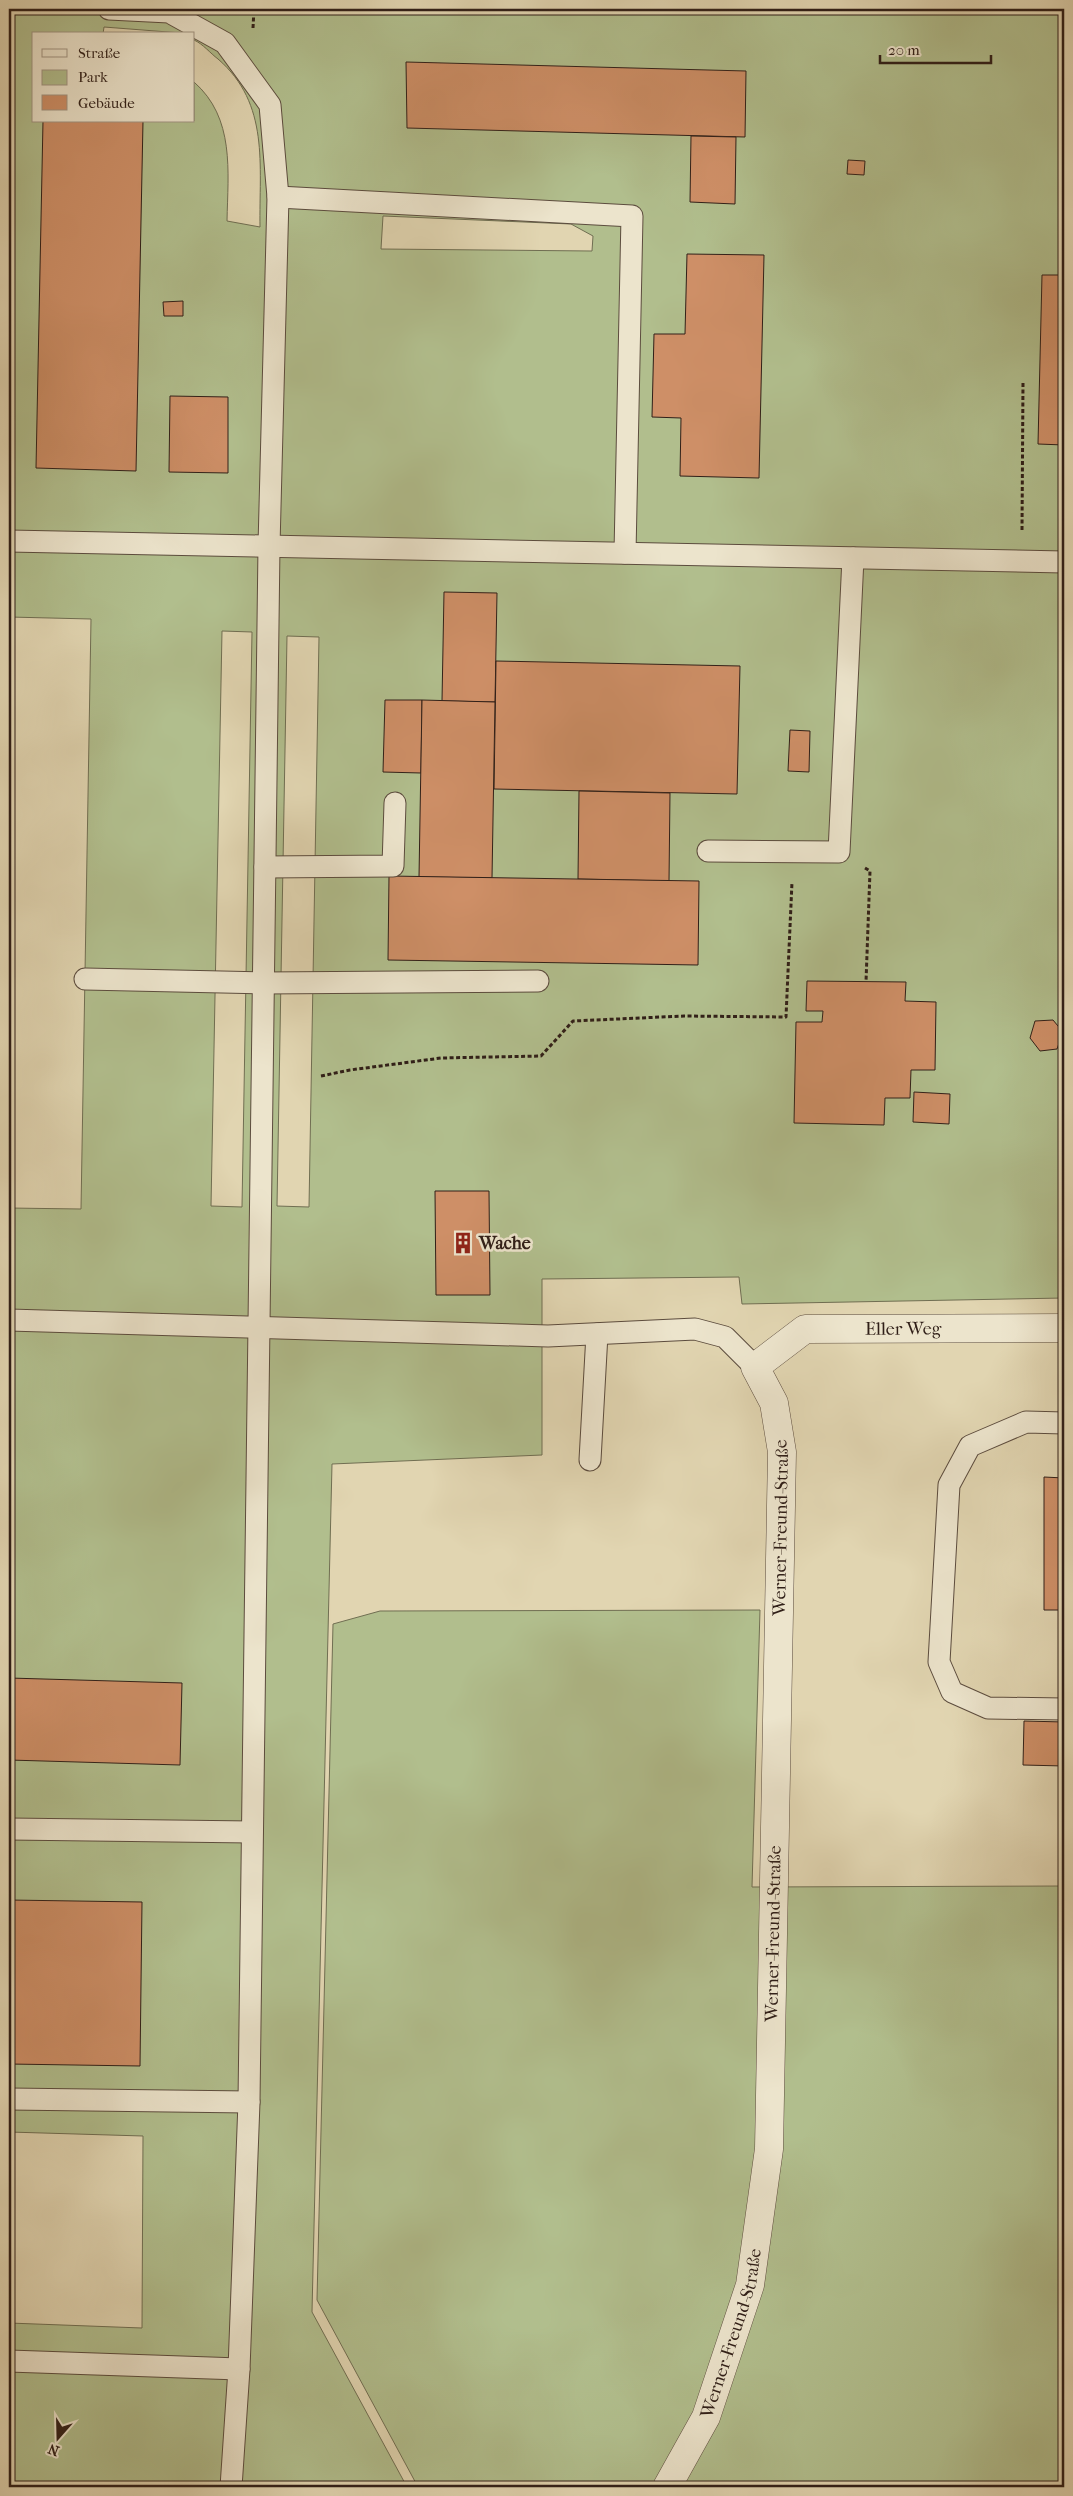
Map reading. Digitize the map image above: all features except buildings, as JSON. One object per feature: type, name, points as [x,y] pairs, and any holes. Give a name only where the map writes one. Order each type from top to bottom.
[{"type":"street","name":"Eller Weg","points":[[755,1367],[805,1329],[1064,1328]]},
{"type":"street","name":"Werner-Freund-Straße","points":[[667,2487],[706,2417],[750,2284],[769,2149],[782,1452],[774,1403],[755,1367]]},
{"type":"lane","points":[[109,9],[169,12],[225,43],[270,105],[278,197],[269,546],[249,2102],[239,2369],[231,2487]]},
{"type":"lane","points":[[278,197],[632,216],[625,553]]},
{"type":"lane","points":[[9,541],[1064,562]]},
{"type":"lane","points":[[708,851],[839,852],[853,558]]},
{"type":"lane","points":[[265,867],[393,866],[395,803]]},
{"type":"lane","points":[[85,979],[263,983],[538,981]]},
{"type":"lane","points":[[9,1320],[548,1336],[695,1328],[725,1338],[755,1367]]},
{"type":"lane","points":[[590,1460],[596,1334]]},
{"type":"lane","points":[[1064,1422],[1026,1422],[970,1446],[949,1485],[940,1662],[952,1692],[988,1708],[1064,1709]]},
{"type":"lane","points":[[9,1829],[252,1832]]},
{"type":"lane","points":[[9,2099],[249,2102]]},
{"type":"lane","points":[[9,2361],[239,2369]]},
{"type":"path","points":[[1022,561],[1024,382]]},
{"type":"path","points":[[321,1076],[350,1070],[441,1058],[541,1056],[573,1021],[684,1016],[786,1017],[794,852]]},
{"type":"path","points":[[839,852],[870,871],[866,982]]},
{"type":"green space","points":[[9,9],[1064,9],[1064,1298],[742,1304],[739,1277],[542,1279],[542,1455],[332,1464],[312,2312],[407,2487],[9,2487],[9,2323],[142,2328],[143,2136],[9,2132],[9,1208],[81,1209],[91,619],[9,617]],"holes":[[[104,27],[195,32],[195,41],[218,59],[235,77],[246,96],[254,116],[258,137],[260,158],[260,227],[227,221],[228,165],[223,129],[217,112],[207,96],[195,83],[195,122],[32,122],[32,32],[103,32]],[[383,216],[571,224],[593,236],[592,251],[381,249]],[[222,631],[252,632],[242,1207],[211,1206]],[[287,636],[319,637],[309,1207],[277,1206]]]},
{"type":"green space","points":[[760,1610],[752,1887],[1064,1886],[1064,2487],[418,2487],[317,2300],[333,1624],[380,1611]]},
{"type":"place","name":"Wache","points":[[463,1243]]}]
